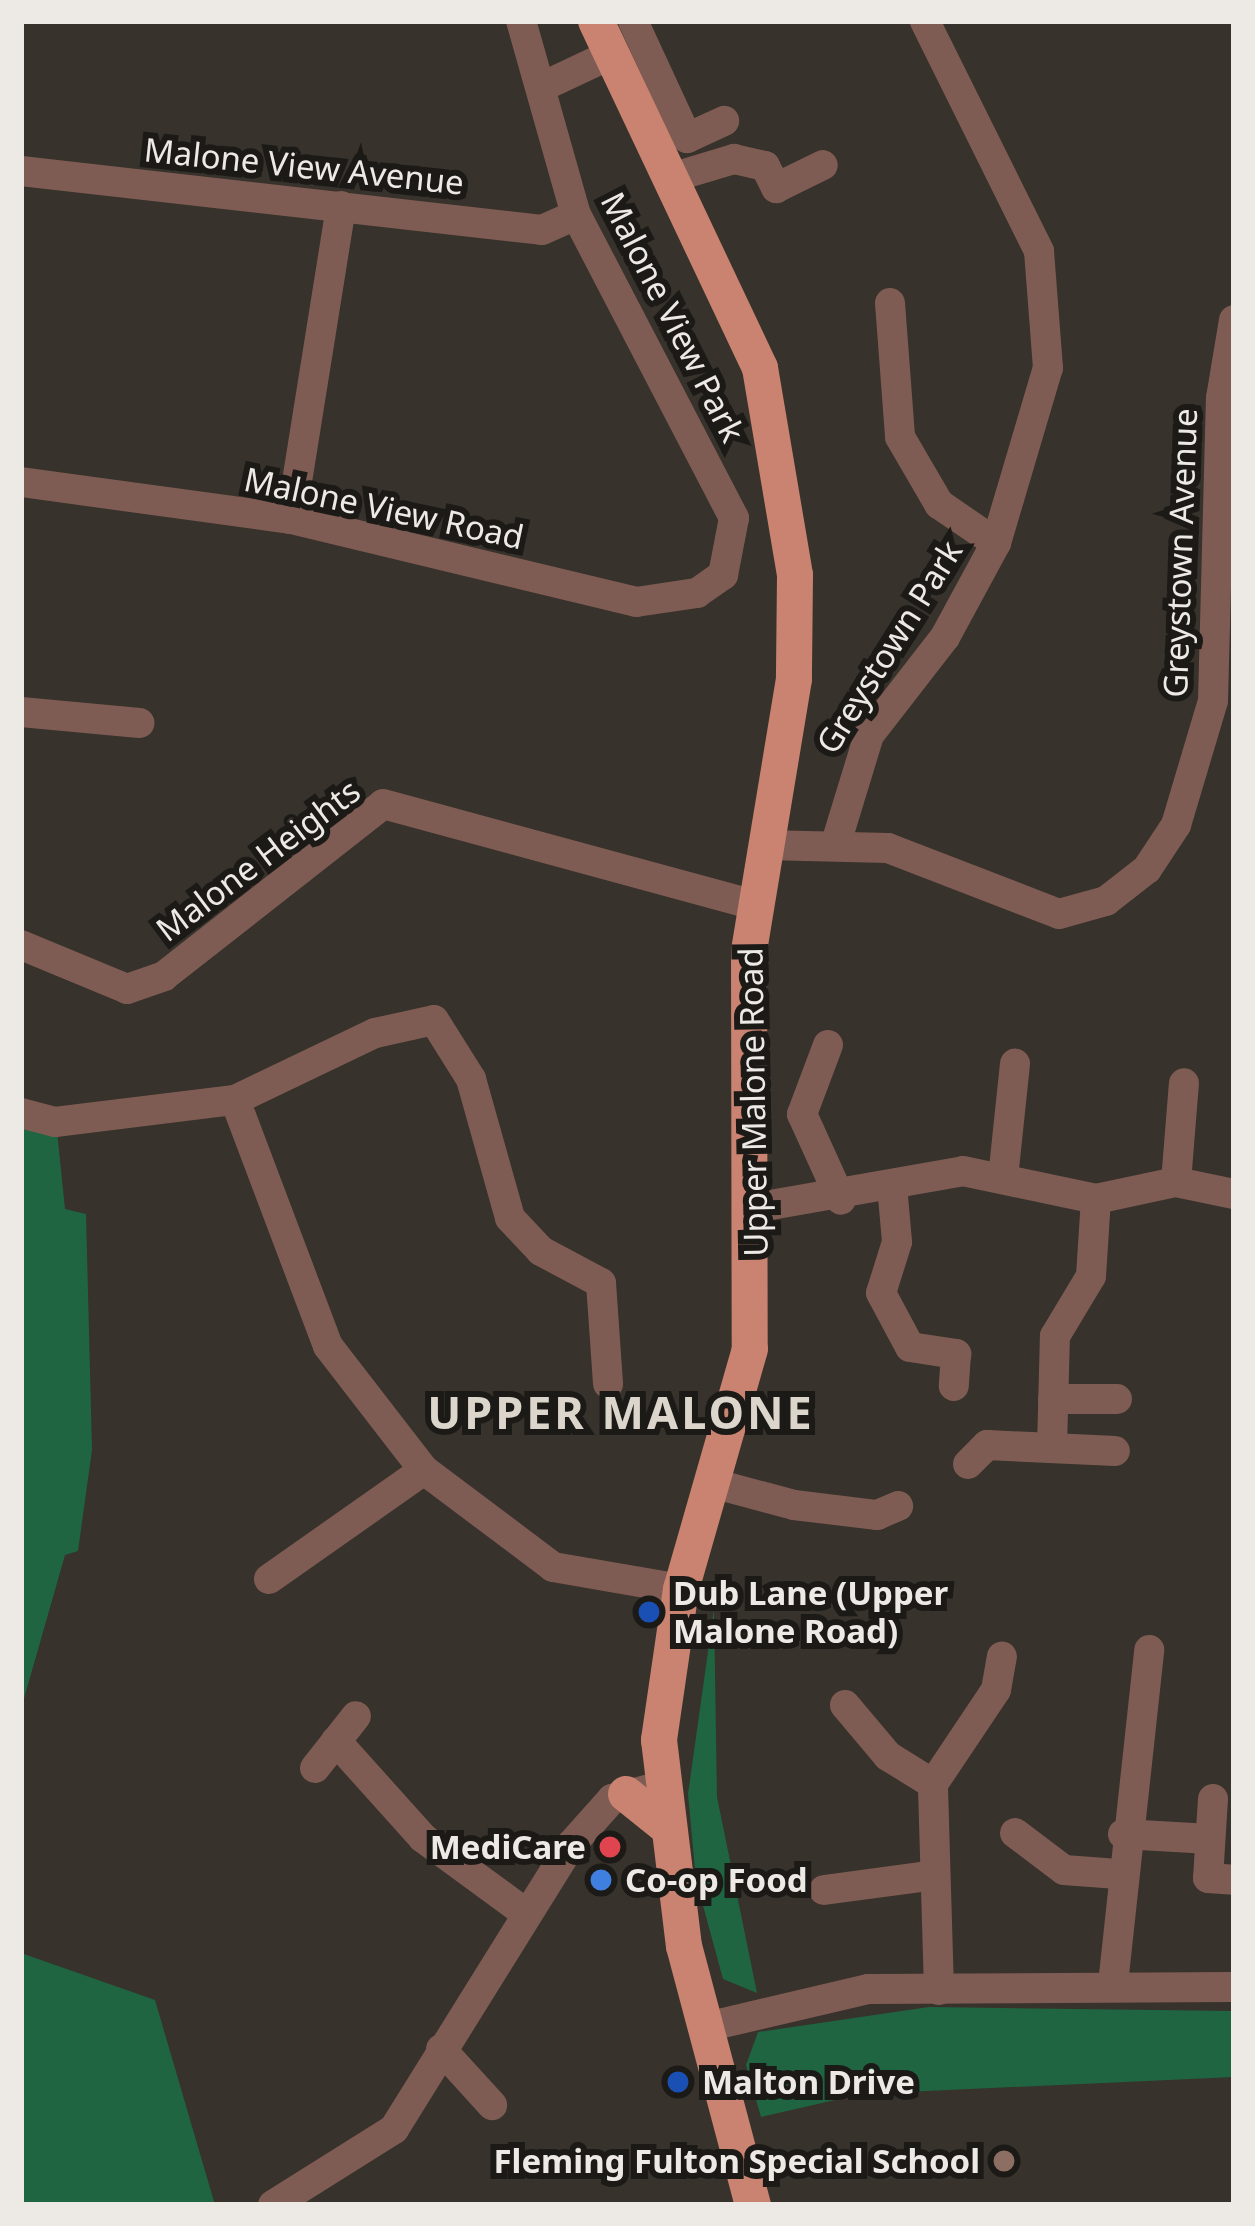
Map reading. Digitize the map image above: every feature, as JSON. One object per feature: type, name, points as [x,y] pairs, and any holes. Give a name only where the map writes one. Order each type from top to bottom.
[{"type":"main road","name":"Upper Malone Road","points":[[604,37],[674,177],[760,368],[787,480],[794,679],[754,904],[750,1349],[681,1589],[644,1791],[666,1826],[706,2027],[753,2205]]},
{"type":"street","name":"Malone View Park","points":[[520,21],[546,86],[576,215],[734,518],[723,575]]},
{"type":"street","points":[[633,21],[687,138],[724,121]]},
{"type":"street","name":"Greystown Park","points":[[836,843],[868,735],[945,637],[996,543],[1043,410],[1048,302],[1001,160],[925,21]]},
{"type":"street","points":[[546,86],[604,37]]},
{"type":"street","points":[[674,177],[734,159],[765,166],[776,188],[823,165]]},
{"type":"street","name":"Malone View Avenue","points":[[21,171],[542,230],[576,215]]},
{"type":"street","points":[[291,519],[340,206]]},
{"type":"street","points":[[890,303],[906,450],[939,504],[996,543]]},
{"type":"street","name":"Greystown Avenue","points":[[765,844],[889,848],[1060,914],[1106,901],[1147,869],[1176,825],[1213,701],[1220,398],[1234,320]]},
{"type":"street","name":"Malone View Road","points":[[21,482],[291,519],[636,602],[697,593],[723,575]]},
{"type":"street","points":[[21,712],[139,723]]},
{"type":"street","name":"Malone Heights","points":[[21,945],[127,989],[164,976],[383,804],[754,904]]},
{"type":"street","points":[[21,1113],[55,1122],[235,1100],[419,1017],[444,1029],[471,1079],[510,1218],[541,1251],[601,1283],[608,1384]]},
{"type":"street","points":[[829,1045],[802,1114],[842,1200]]},
{"type":"street","points":[[1003,1178],[1020,1076]]},
{"type":"street","points":[[1176,1183],[1190,1092]]},
{"type":"street","points":[[235,1100],[328,1346],[424,1470],[553,1567],[681,1589]]},
{"type":"street","points":[[754,1208],[842,1200],[923,1173],[1003,1178],[1096,1199],[1176,1183],[1234,1194]]},
{"type":"street","points":[[892,1185],[897,1242],[880,1293],[910,1347],[956,1354],[954,1386]]},
{"type":"street","points":[[1052,1448],[1054,1336],[1091,1276],[1096,1199]]},
{"type":"street","points":[[1053,1399],[1118,1397]]},
{"type":"street","points":[[968,1464],[988,1445],[1115,1451]]},
{"type":"street","points":[[269,1579],[424,1470]]},
{"type":"street","points":[[712,1483],[794,1505],[877,1515],[898,1506]]},
{"type":"street","points":[[1113,1984],[1118,1874],[1149,1651]]},
{"type":"street","points":[[939,1990],[929,1876],[934,1784],[996,1690],[1002,1657]]},
{"type":"street","points":[[845,1705],[888,1756],[934,1784]]},
{"type":"street","points":[[315,1768],[356,1715]]},
{"type":"street","points":[[336,1741],[423,1838],[524,1912]]},
{"type":"street","points":[[273,2205],[381,2142],[524,1912],[599,1810],[644,1791]]},
{"type":"street","points":[[1213,1799],[1208,1878],[1234,1880]]},
{"type":"street","points":[[1015,1833],[1064,1870],[1118,1874]]},
{"type":"street","points":[[1123,1834],[1210,1839]]},
{"type":"street","points":[[824,1890],[929,1876]]},
{"type":"street","points":[[706,2027],[868,1989],[1113,1984],[1234,1987]]},
{"type":"street","points":[[441,2049],[492,2104]]},
{"type":"green space","points":[[21,1122],[57,1131],[65,1209],[86,1214],[92,1450],[78,1551],[65,1555],[21,1709]]},
{"type":"green space","points":[[714,1609],[717,1797],[757,1993],[723,1979],[696,1880],[688,1794]]},
{"type":"green space","points":[[21,1953],[155,2000],[215,2205],[21,2205]]},
{"type":"green space","points":[[929,2007],[1234,2011],[1234,2077],[861,2094],[761,2117],[746,2065],[758,2032]]},
{"type":"place","name":"Dub Lane (Upper Malone Road)","points":[[649,1612]]},
{"type":"place","name":"MediCare","points":[[610,1847]]},
{"type":"place","name":"Co-op Food","points":[[601,1880]]},
{"type":"place","name":"Malton Drive","points":[[678,2082]]},
{"type":"place","name":"Fleming Fulton Special School","points":[[1004,2161]]},
{"type":"district","name":"UPPER MALONE","points":[[621,1412]]}]
